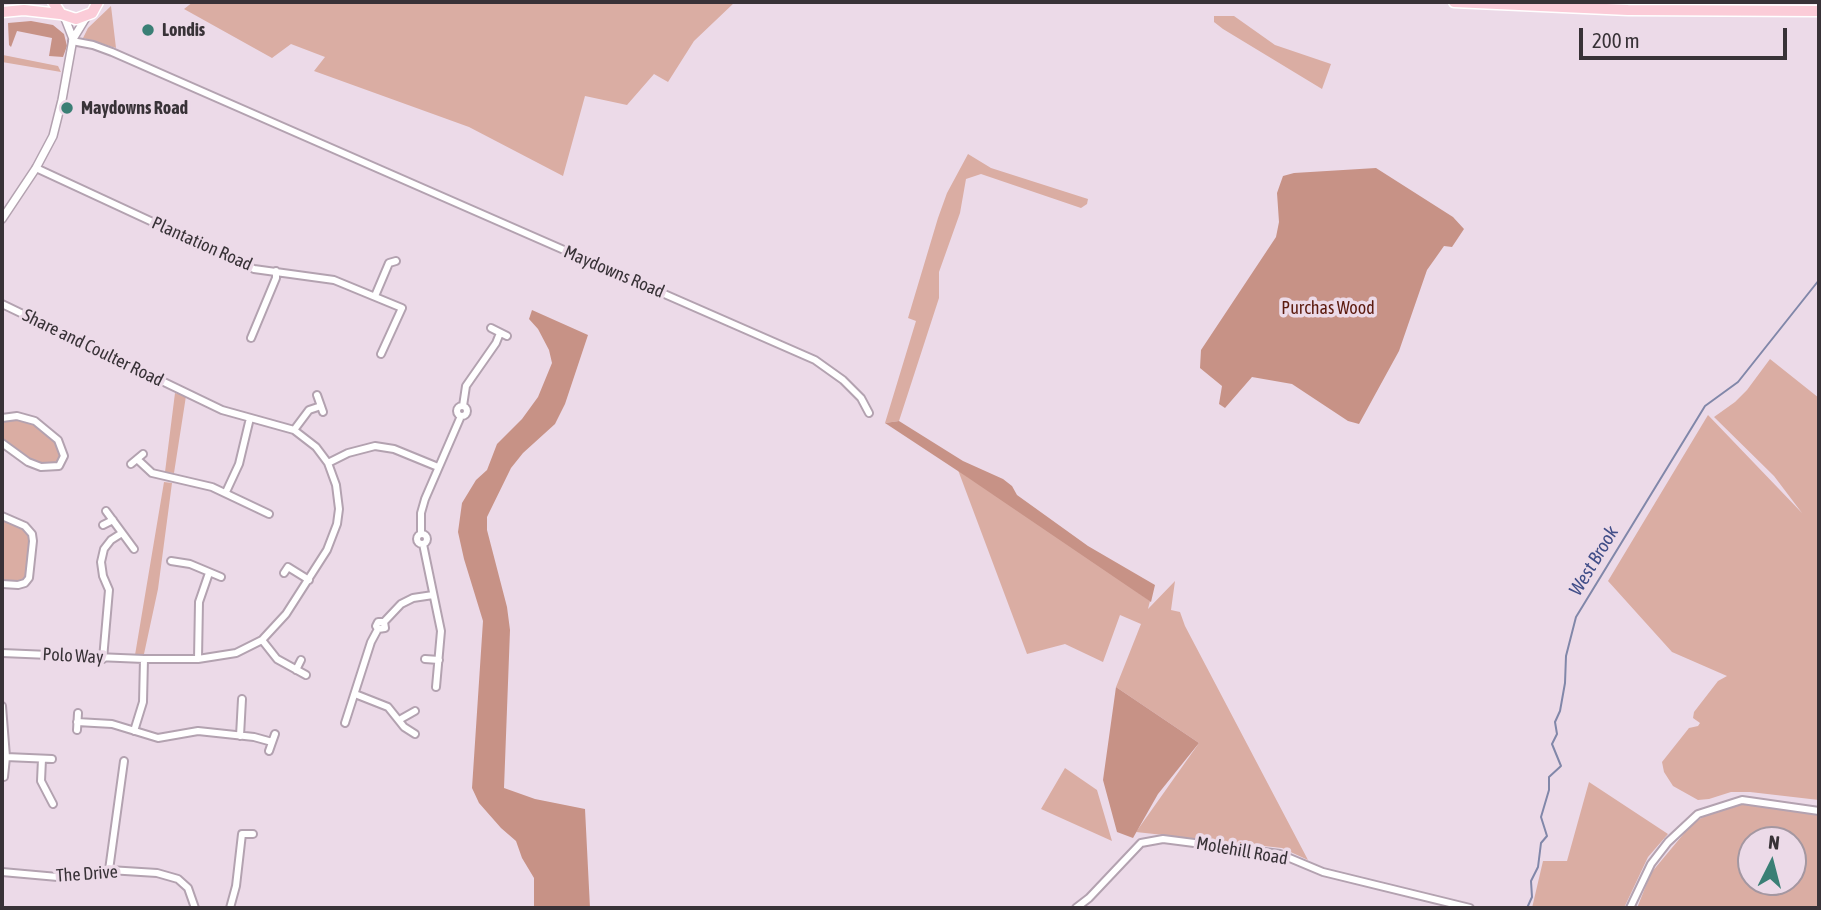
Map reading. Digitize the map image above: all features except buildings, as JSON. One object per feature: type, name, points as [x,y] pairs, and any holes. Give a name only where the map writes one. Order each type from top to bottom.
[{"type":"main road","points":[[53,2],[62,15]]},
{"type":"main road","points":[[2,12],[24,10],[76,19],[107,2]]},
{"type":"main road","points":[[1454,2],[1629,10],[1819,11]]},
{"type":"street","points":[[2,219],[46,151],[57,120],[72,40],[93,9]]},
{"type":"street","points":[[62,15],[72,40]]},
{"type":"street","name":"Maydowns Road","points":[[72,40],[112,52],[815,360],[843,380],[861,398],[869,413]]},
{"type":"street","name":"Plantation Road","points":[[36,168],[254,269],[334,280],[402,308],[381,354]]},
{"type":"street","points":[[375,296],[389,263],[396,261]]},
{"type":"street","points":[[251,338],[276,278],[276,271]]},
{"type":"street","name":"Share and Coulter Road","points":[[2,304],[222,410],[294,430]]},
{"type":"street","points":[[436,687],[441,631],[423,544],[417,540],[421,534],[421,513],[461,416],[457,410],[463,406],[467,386],[503,334],[491,328]]},
{"type":"street","points":[[306,676],[277,659],[262,640],[280,623],[309,580],[327,550],[337,524],[339,498],[328,463],[316,447],[294,430],[309,410],[322,409],[317,395]]},
{"type":"street","points":[[2,418],[17,416],[35,421],[58,440],[64,456],[59,466],[41,467],[28,462],[2,443]]},
{"type":"street","points":[[226,492],[239,464],[250,418]]},
{"type":"street","points":[[394,449],[398,440]]},
{"type":"street","points":[[328,463],[365,447],[394,449],[438,467]]},
{"type":"street","points":[[137,459],[152,474],[226,492],[269,514]]},
{"type":"street","points":[[184,480],[185,471]]},
{"type":"street","points":[[106,510],[134,549]]},
{"type":"street","points":[[2,516],[25,526],[32,534],[33,541],[29,578],[18,585],[2,584]]},
{"type":"street","points":[[103,526],[113,520]]},
{"type":"street","points":[[103,659],[109,590],[101,562],[104,549],[122,533]]},
{"type":"street","points":[[180,562],[182,553]]},
{"type":"street","points":[[171,561],[220,577]]},
{"type":"street","points":[[284,573],[288,567],[309,580]]},
{"type":"street","points":[[198,659],[199,602],[209,572]]},
{"type":"street","points":[[345,723],[378,629],[385,628],[384,622],[395,609],[408,600],[433,595]]},
{"type":"street","name":"Polo Way","points":[[2,653],[103,659],[198,659],[236,653],[262,640]]},
{"type":"street","points":[[134,731],[143,702],[144,659]]},
{"type":"street","points":[[425,659],[439,660]]},
{"type":"street","points":[[296,670],[301,660]]},
{"type":"street","points":[[355,694],[388,706],[415,734]]},
{"type":"street","points":[[240,736],[242,699]]},
{"type":"street","points":[[2,706],[6,757],[4,776]]},
{"type":"street","points":[[242,710],[250,710]]},
{"type":"street","points":[[399,720],[415,712]]},
{"type":"street","points":[[77,730],[78,713]]},
{"type":"street","points":[[77,722],[112,724],[158,738],[198,731],[262,738],[272,742]]},
{"type":"street","points":[[269,751],[275,734]]},
{"type":"street","points":[[6,757],[52,759]]},
{"type":"street","points":[[43,759],[41,781],[51,801],[58,793]]},
{"type":"street","points":[[109,870],[124,761]]},
{"type":"street","points":[[1630,908],[1651,864],[1668,842],[1699,814],[1741,800],[1819,810]]},
{"type":"street","points":[[230,908],[236,886],[242,834],[253,834]]},
{"type":"street","name":"Molehill Road","points":[[1076,908],[1089,898],[1140,844],[1163,839],[1280,854],[1323,872],[1470,908]]},
{"type":"street","name":"The Drive","points":[[2,872],[69,878],[109,870],[157,873],[178,878],[188,888],[195,908]]},
{"type":"shaded area","points":[[193,2],[735,2],[694,41],[668,82],[654,74],[627,105],[585,96],[563,176],[469,127],[314,71],[325,57],[291,44],[272,58],[184,9]]},
{"type":"shaded area","points":[[111,6],[116,48],[83,38],[88,28]]},
{"type":"shaded area","points":[[1214,16],[1234,16],[1275,45],[1331,64],[1322,89],[1223,29],[1214,22]]},
{"type":"shaded area","points":[[3,55],[58,66],[61,72],[2,62]]},
{"type":"shaded area","points":[[968,154],[991,168],[1088,199],[1087,204],[1081,208],[981,174],[966,179],[960,213],[939,272],[939,298],[899,421],[885,423],[916,321],[908,318],[938,218],[947,193]]},
{"type":"shaded area","points":[[1770,359],[1819,398],[1819,800],[1731,792],[1698,800],[1673,786],[1664,772],[1662,762],[1689,728],[1698,726],[1700,723],[1693,718],[1694,712],[1718,681],[1727,676],[1672,652],[1608,581],[1708,415],[1802,513],[1774,476],[1714,417],[1747,390]]},
{"type":"shaded area","points":[[175,393],[186,396],[174,473],[165,472]]},
{"type":"shaded area","points":[[12,418],[27,420],[54,439],[62,455],[60,460],[45,466],[32,462],[2,441],[2,421]]},
{"type":"shaded area","points":[[958,470],[1150,601],[1148,609],[1175,581],[1171,610],[1180,612],[1308,860],[1282,848],[1136,832],[1199,743],[1116,687],[1141,624],[1120,615],[1103,662],[1065,644],[1027,654]]},
{"type":"shaded area","points":[[164,482],[172,483],[158,589],[144,654],[135,655]]},
{"type":"shaded area","points":[[2,517],[28,531],[31,541],[29,573],[25,580],[18,583],[2,582]]},
{"type":"shaded area","points":[[1065,768],[1097,790],[1112,841],[1041,809]]},
{"type":"shaded area","points":[[1589,782],[1668,834],[1648,857],[1624,908],[1532,908],[1543,861],[1567,861]]},
{"type":"shaded area","points":[[1751,803],[1819,814],[1819,908],[1637,908],[1651,873],[1691,825],[1736,804]]},
{"type":"green space","points":[[31,21],[53,25],[64,34],[67,46],[63,57],[49,56],[52,38],[17,31],[11,47],[9,45],[8,23]]},
{"type":"green space","name":"Purchas Wood","points":[[1376,168],[1453,217],[1464,229],[1452,247],[1444,246],[1427,270],[1399,351],[1359,424],[1348,421],[1292,384],[1252,377],[1225,408],[1219,404],[1222,386],[1200,368],[1201,350],[1276,237],[1279,222],[1277,193],[1283,176]]},
{"type":"green space","points":[[532,310],[588,335],[565,404],[555,424],[523,453],[511,468],[487,517],[487,530],[507,607],[510,630],[504,788],[535,799],[585,809],[590,908],[534,908],[534,878],[516,841],[479,803],[472,788],[483,621],[458,532],[462,503],[476,480],[487,470],[497,444],[522,419],[538,397],[552,363],[549,350],[538,329],[529,319]]},
{"type":"green space","points":[[899,421],[963,461],[1003,479],[1012,486],[1017,495],[1088,546],[1155,585],[1151,602],[885,423]]},
{"type":"green space","points":[[1116,687],[1199,743],[1158,794],[1133,838],[1117,832],[1103,780]]},
{"type":"waterway","name":"West Brook","points":[[1527,908],[1532,897],[1531,881],[1538,867],[1541,843],[1547,836],[1541,817],[1549,790],[1549,777],[1561,766],[1552,744],[1557,734],[1555,722],[1560,711],[1566,656],[1576,617],[1705,406],[1738,382],[1819,280]]},
{"type":"place","name":"Londis","points":[[148,30]]},
{"type":"place","name":"Maydowns Road","points":[[67,108]]}]
